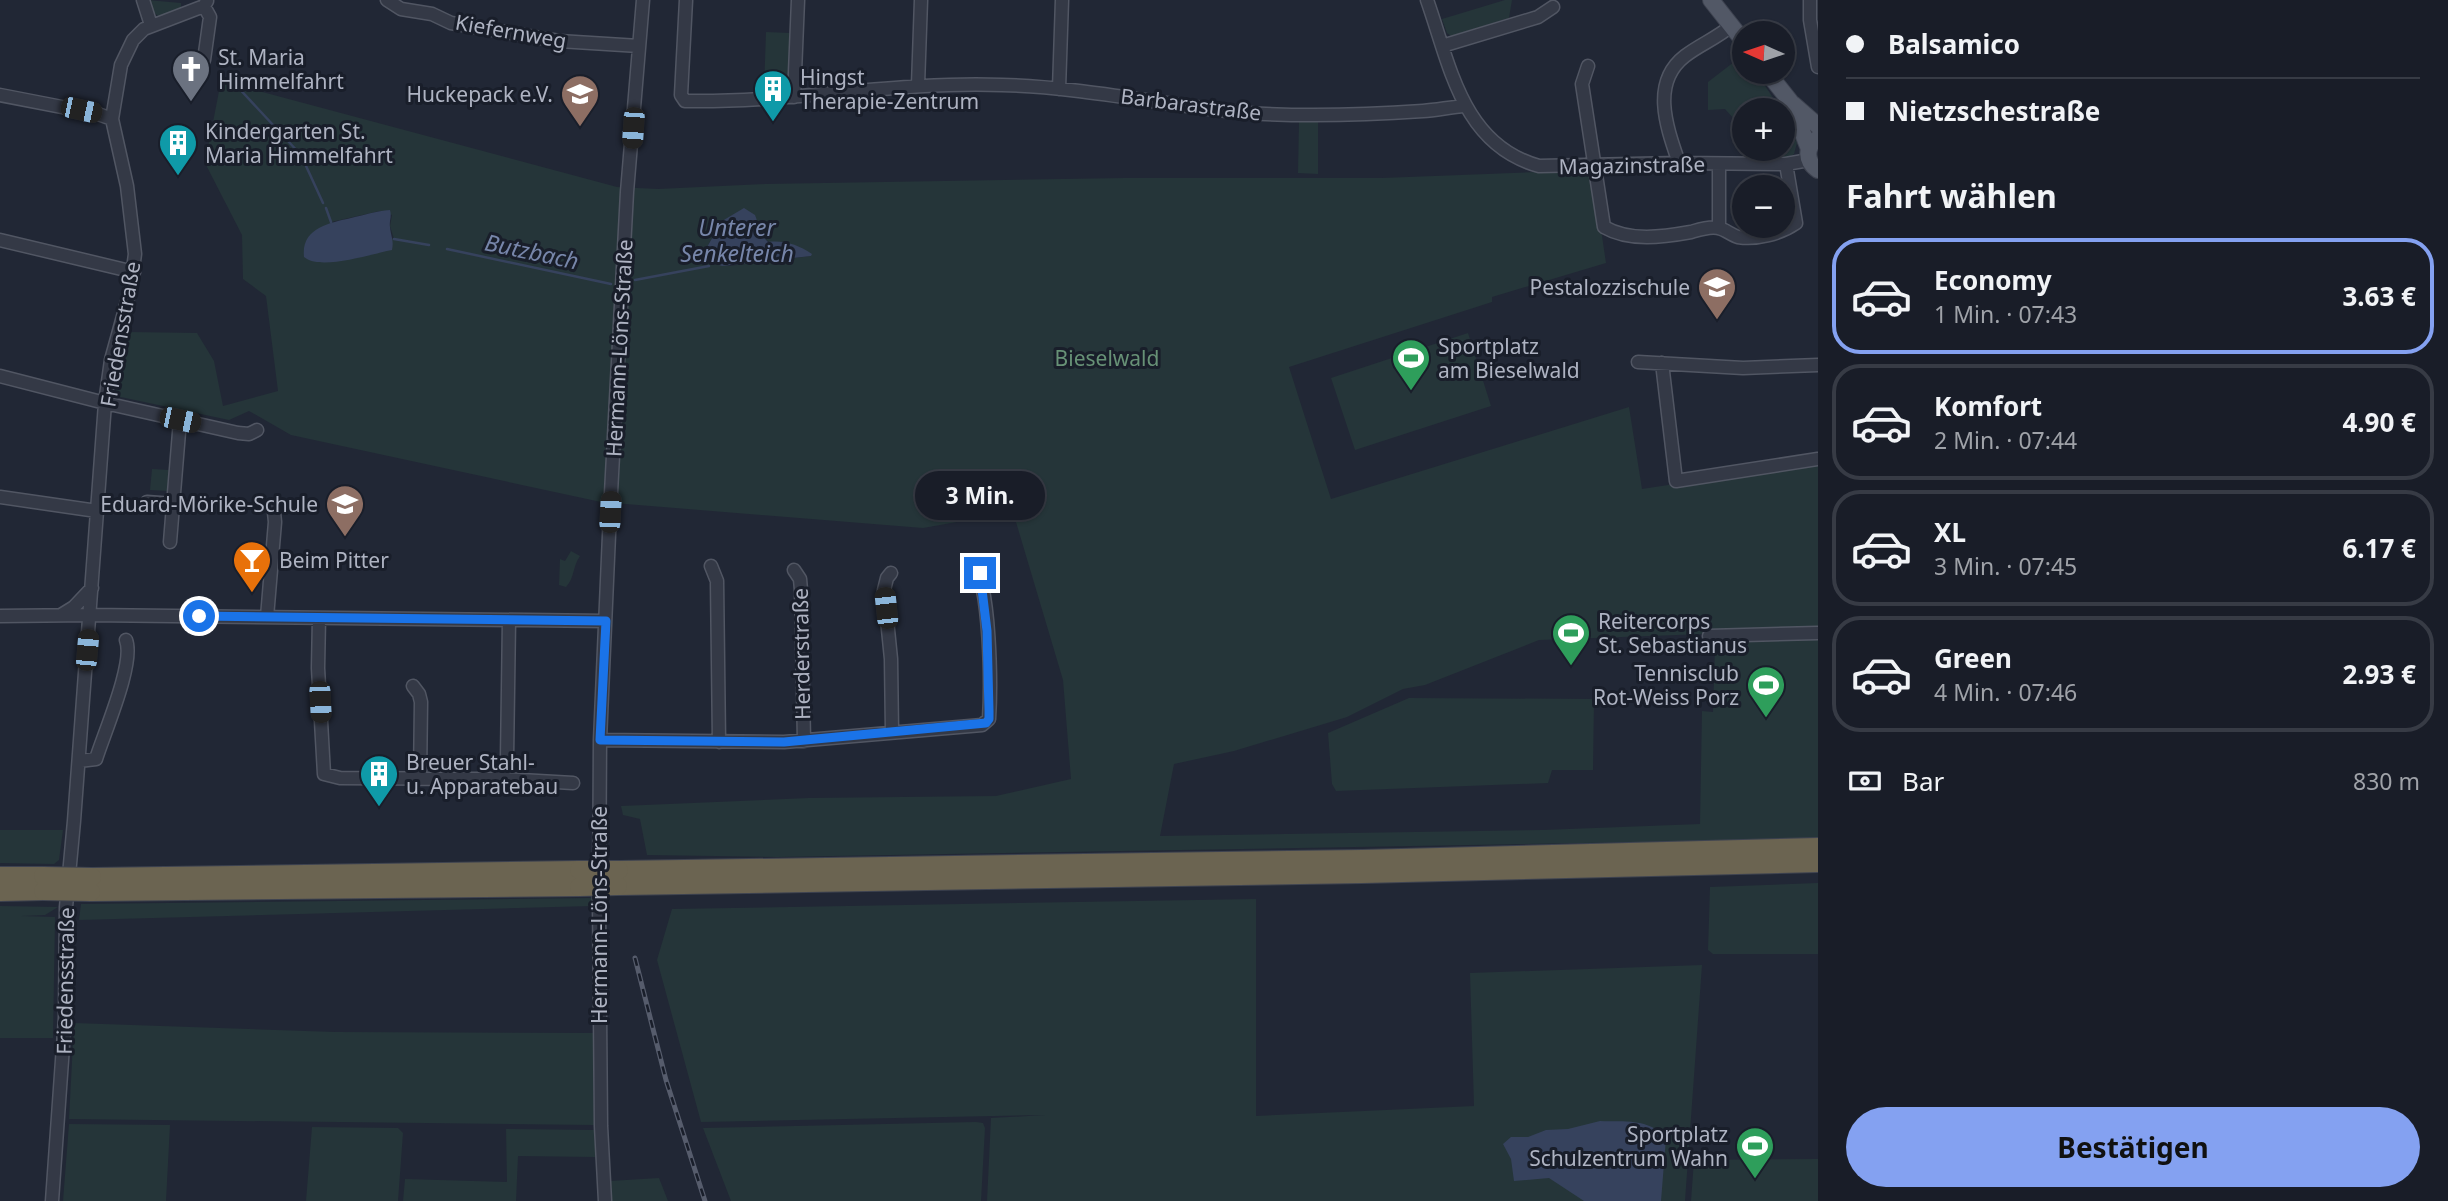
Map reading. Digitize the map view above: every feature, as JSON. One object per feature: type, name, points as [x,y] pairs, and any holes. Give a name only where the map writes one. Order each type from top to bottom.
[{"type":"highway","points":[[619,878],[1818,847]]},
{"type":"highway","points":[[0,876],[43,884],[91,884],[579,878],[1348,875],[1818,863]]},
{"type":"highway","points":[[0,892],[43,884]]},
{"type":"main road","points":[[1711,0],[1731,26]]},
{"type":"main road","points":[[1777,84],[1788,98]]},
{"type":"main road","points":[[1795,105],[1818,126]]},
{"type":"main road","points":[[1795,112],[1814,154]]},
{"type":"street","points":[[143,0],[151,25]]},
{"type":"street","name":"Kiefernweg","points":[[387,0],[401,9],[440,16],[451,23],[559,41],[639,46]]},
{"type":"street","name":"Hermann-Löns-Straße","points":[[605,1201],[600,1113],[600,740],[627,192],[643,0]]},
{"type":"street","name":"Barbarastraße","points":[[686,0],[681,95],[685,101],[730,102],[918,85],[1000,84],[1261,113],[1375,114],[1465,106]]},
{"type":"street","points":[[794,97],[798,0]]},
{"type":"street","points":[[918,85],[921,0]]},
{"type":"street","points":[[1059,89],[1062,0]]},
{"type":"street","points":[[1427,0],[1465,106]]},
{"type":"street","points":[[1810,0],[1810,20],[1818,67]]},
{"type":"street","points":[[201,62],[210,17],[205,3]]},
{"type":"street","name":"Friedensstraße","points":[[52,1201],[65,1018],[65,907],[79,761],[105,403],[114,344],[134,272],[135,254],[127,186],[112,119],[121,65],[133,40],[151,25],[205,3]]},
{"type":"street","points":[[1442,46],[1538,17],[1553,7]]},
{"type":"street","points":[[1679,163],[1665,113],[1664,93],[1669,74],[1676,63],[1686,55],[1731,26]]},
{"type":"street","points":[[1588,66],[1582,84],[1604,228],[1612,232],[1644,236],[1719,228],[1730,234],[1747,237],[1768,236],[1788,229],[1796,223],[1786,164]]},
{"type":"street","points":[[0,95],[112,119]]},
{"type":"street","name":"Magazinstraße","points":[[1465,106],[1473,121],[1490,140],[1518,158],[1539,166],[1786,164],[1814,154]]},
{"type":"street","points":[[1719,164],[1719,228]]},
{"type":"street","points":[[0,240],[134,272]]},
{"type":"street","points":[[1638,362],[1750,368],[1818,365]]},
{"type":"street","points":[[1662,363],[1676,481],[1818,459]]},
{"type":"street","points":[[0,376],[238,433],[257,430]]},
{"type":"street","points":[[170,542],[180,420]]},
{"type":"street","points":[[0,497],[97,511]]},
{"type":"street","points":[[147,502],[173,504]]},
{"type":"street","points":[[267,617],[275,522],[271,506]]},
{"type":"street","points":[[600,740],[804,741],[982,725],[989,719],[987,631],[980,573],[972,561]]},
{"type":"street","points":[[711,566],[717,581],[719,742]]},
{"type":"street","name":"Herderstraße","points":[[794,570],[800,579],[801,590],[804,741]]},
{"type":"street","points":[[891,573],[884,590],[891,659],[892,732]]},
{"type":"street","points":[[61,615],[74,607],[92,588]]},
{"type":"street","points":[[0,616],[90,614],[606,621]]},
{"type":"street","points":[[319,618],[318,668],[324,774],[340,778],[502,779],[573,783]]},
{"type":"street","points":[[502,779],[507,758],[509,620]]},
{"type":"street","points":[[1709,636],[1818,633]]},
{"type":"street","points":[[79,761],[96,759],[124,674],[129,649],[126,640]]},
{"type":"street","points":[[413,686],[421,702],[419,779]]},
{"type":"green space","points":[[147,0],[181,3],[181,10],[161,18],[153,12]]},
{"type":"green space","points":[[1512,0],[1509,18],[1451,36],[1447,33],[1442,19]]},
{"type":"green space","points":[[766,32],[790,33],[788,82],[781,91],[764,90]]},
{"type":"green space","points":[[1732,63],[1732,84],[1764,84],[1773,98],[1732,98],[1732,117],[1725,109],[1708,110],[1708,82]]},
{"type":"green space","name":"Bieselwald","points":[[221,81],[617,187],[658,189],[765,184],[1125,178],[1382,178],[1587,170],[1593,175],[1606,263],[1492,297],[1492,302],[1289,367],[1331,499],[1629,407],[1642,489],[1818,462],[1818,630],[1539,640],[1425,685],[1403,689],[1347,717],[1234,751],[1174,764],[1160,836],[1543,830],[1700,824],[1702,711],[1713,712],[1715,647],[1718,644],[1818,638],[1818,839],[777,857],[647,855],[640,819],[623,815],[621,806],[809,798],[996,796],[1071,779],[1063,680],[1013,512],[923,528],[601,502],[291,435],[249,411],[229,420],[116,396],[116,378],[129,332],[197,333],[214,361],[223,406],[278,391],[266,296],[243,279],[242,235],[205,163]],"holes":[[[744,209],[753,217],[765,239],[775,244],[798,247],[811,256],[729,266],[716,263],[707,247],[722,221]],[[380,211],[392,215],[390,226],[394,239],[331,222]]]},
{"type":"green space","points":[[1299,122],[1318,122],[1318,174],[1298,173]]},
{"type":"green space","name":"Sportplatz am Bieselwald","points":[[1468,333],[1491,406],[1355,450],[1331,378]]},
{"type":"green space","points":[[152,469],[169,470],[168,491],[150,490]]},
{"type":"green space","points":[[571,551],[580,556],[566,587],[559,585],[560,559],[565,561]]},
{"type":"green space","points":[[1409,698],[1594,699],[1593,770],[1552,770],[1548,783],[1336,791],[1332,784],[1328,733]]},
{"type":"green space","points":[[0,830],[63,830],[59,860],[54,864],[0,863]]},
{"type":"green space","points":[[1818,883],[1818,954],[1713,954],[1708,950],[1710,887]]},
{"type":"green space","points":[[592,898],[592,906],[79,920],[81,904]]},
{"type":"green space","points":[[1256,899],[1256,1116],[1474,1106],[1470,973],[1702,965],[1685,1201],[987,1201],[991,1118],[1046,1115],[701,1122],[657,960],[672,909]]},
{"type":"green space","points":[[0,906],[58,907],[45,915],[21,916],[55,917],[53,1038],[0,1038]]},
{"type":"green space","points":[[74,1023],[335,1032],[593,1033],[594,1125],[69,1119]]},
{"type":"green space","points":[[983,1123],[985,1128],[981,1201],[731,1201],[703,1128]]},
{"type":"green space","points":[[69,1124],[170,1125],[166,1201],[63,1201]]},
{"type":"green space","points":[[312,1127],[398,1128],[403,1133],[398,1201],[306,1201]]},
{"type":"green space","points":[[506,1129],[594,1130],[596,1157],[518,1156],[516,1201],[403,1201],[405,1179],[507,1182]]},
{"type":"green space","name":"Sportplatz Schulzentrum Wahn","points":[[1818,1159],[1818,1201],[1691,1201],[1694,1160]]},
{"type":"green space","points":[[659,1178],[668,1201],[611,1201],[610,1181]]},
{"type":"water","name":"Unterer Senkelteich","points":[[744,208],[755,215],[761,233],[768,242],[791,244],[812,254],[811,256],[722,266],[716,264],[707,253],[707,247],[722,221]]},
{"type":"water","points":[[390,210],[392,250],[333,262],[312,261],[304,257],[307,239],[318,229],[334,222]]},
{"type":"water","points":[[1600,1121],[1644,1124],[1666,1138],[1661,1201],[1584,1201],[1549,1178],[1514,1181],[1511,1159],[1503,1144],[1511,1137],[1528,1137],[1546,1130],[1568,1129]]},
{"type":"waterway","name":"Butzbach","points":[[234,83],[301,155],[323,203]]},
{"type":"waterway","name":"Butzbach","points":[[326,208],[331,222]]},
{"type":"waterway","name":"Butzbach","points":[[394,239],[429,245]]},
{"type":"waterway","name":"Butzbach","points":[[447,249],[611,284]]},
{"type":"waterway","name":"Butzbach","points":[[635,280],[709,266]]},
{"type":"railway","points":[[635,958],[666,1080],[705,1201]]},
{"type":"place","name":"St. Maria Himmelfahrt","points":[[191,103]]},
{"type":"place","name":"Hingst Therapie-Zentrum","points":[[773,123]]},
{"type":"place","name":"Huckepack e.V.","points":[[580,128]]},
{"type":"place","name":"Kindergarten St. Maria Himmelfahrt","points":[[178,177]]},
{"type":"place","name":"Pestalozzischule","points":[[1717,321]]},
{"type":"place","name":"Sportplatz am Bieselwald","points":[[1411,392]]},
{"type":"place","name":"Eduard-Mörike-Schule","points":[[345,538]]},
{"type":"place","name":"Beim Pitter","points":[[252,594]]},
{"type":"place","name":"Reitercorps St. Sebastianus","points":[[1571,667]]},
{"type":"place","name":"Tennisclub Rot-Weiss Porz","points":[[1766,719]]},
{"type":"place","name":"Breuer Stahl- u. Apparatebau","points":[[379,808]]},
{"type":"place","name":"Sportplatz Schulzentrum Wahn","points":[[1755,1180]]},
{"type":"route","points":[[199,616],[606,621],[600,740],[784,742],[986,723],[989,719],[988,649],[980,573]]}]
